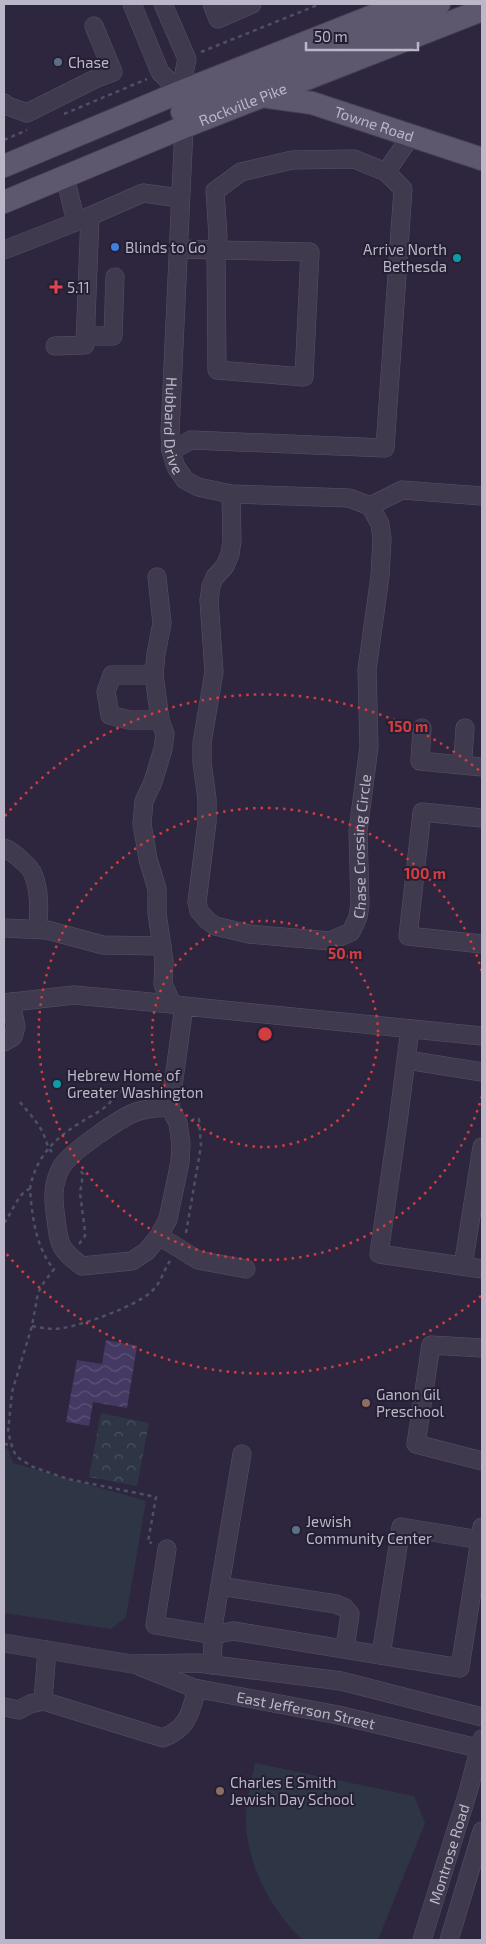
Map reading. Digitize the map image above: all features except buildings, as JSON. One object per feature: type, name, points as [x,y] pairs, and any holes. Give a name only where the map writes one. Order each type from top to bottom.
[{"type":"main road","points":[[346,26],[388,4]]},
{"type":"main road","name":"Rockville Pike","points":[[4,202],[65,176],[182,110],[346,26],[403,4]]},
{"type":"main road","points":[[182,110],[439,4]]},
{"type":"main road","name":"Rockville Pike","points":[[4,166],[182,110],[264,96],[482,10]]},
{"type":"main road","name":"Towne Road","points":[[264,96],[312,103],[482,159]]},
{"type":"street","points":[[132,4],[160,72],[182,110]]},
{"type":"street","name":"Hubbard Drive","points":[[163,4],[187,59],[182,110],[170,432],[171,451],[176,467],[186,480],[198,488],[232,494],[350,498],[370,506]]},
{"type":"street","points":[[212,4],[218,19],[252,4]]},
{"type":"street","points":[[4,102],[5,105],[27,113],[113,72],[94,26]]},
{"type":"street","points":[[386,172],[411,136]]},
{"type":"street","points":[[171,451],[190,440],[385,448],[403,189],[386,172],[354,159],[292,160],[240,172],[215,191],[218,236],[216,250],[217,370],[304,377],[310,252],[216,250],[178,249]]},
{"type":"street","points":[[55,346],[85,345],[83,219],[65,176]]},
{"type":"street","points":[[4,250],[143,193],[180,198]]},
{"type":"street","points":[[85,336],[113,336],[115,277]]},
{"type":"street","points":[[370,506],[402,490],[482,496]]},
{"type":"street","name":"Chase Crossing Circle","points":[[232,494],[232,541],[230,554],[225,566],[215,577],[211,586],[209,600],[214,672],[202,743],[207,822],[197,902],[199,911],[215,926],[248,934],[300,940],[330,941],[351,932],[358,917],[360,904],[358,831],[369,747],[367,670],[380,576],[382,539],[380,524],[370,506]]},
{"type":"street","points":[[157,577],[162,623],[154,675],[160,720],[165,734],[163,749],[153,782],[144,801],[142,824],[148,859],[157,889],[157,914],[164,961],[163,984],[178,1005],[170,1108],[178,1123],[180,1162],[168,1219],[159,1236],[147,1250],[132,1261],[82,1266],[68,1256],[59,1242],[53,1201],[54,1188],[63,1166],[86,1143],[135,1113],[156,1107],[170,1108]]},
{"type":"street","points":[[154,675],[112,675],[106,692],[110,715],[129,720],[160,720]]},
{"type":"street","points":[[422,728],[420,761],[482,767]]},
{"type":"street","points":[[463,757],[465,728]]},
{"type":"street","points":[[421,754],[482,759]]},
{"type":"street","points":[[482,818],[422,812],[408,936],[482,944]]},
{"type":"street","points":[[4,848],[11,851],[33,872],[39,906],[38,929]]},
{"type":"street","points":[[4,928],[47,930],[103,945],[162,946]]},
{"type":"street","points":[[4,1042],[13,1037],[16,1027],[7,1003],[74,995],[482,1036]]},
{"type":"street","points":[[410,1028],[407,1060],[378,1254],[482,1269]]},
{"type":"street","points":[[407,1060],[482,1072]]},
{"type":"street","points":[[463,1266],[482,1147]]},
{"type":"street","points":[[159,1236],[198,1260],[246,1269]]},
{"type":"street","points":[[482,1348],[431,1345],[416,1444],[482,1461]]},
{"type":"street","points":[[212,1665],[220,1586],[242,1454]]},
{"type":"street","points":[[168,1549],[155,1625],[214,1635],[233,1631],[460,1668],[481,1533],[401,1527],[381,1655]]},
{"type":"street","points":[[220,1586],[336,1604],[346,1608],[350,1614],[345,1648]]},
{"type":"street","name":"East Jefferson Street","points":[[4,1643],[132,1664],[198,1663],[341,1681],[482,1717]]},
{"type":"street","points":[[43,1701],[48,1650]]},
{"type":"street","name":"East Jefferson Street","points":[[132,1664],[197,1689],[338,1715],[481,1745]]},
{"type":"street","points":[[4,1708],[19,1710],[30,1704],[43,1701],[162,1738],[176,1733],[189,1717],[197,1689]]},
{"type":"street","name":"Montrose Road","points":[[422,1940],[481,1745]]},
{"type":"street","name":"Montrose Road","points":[[449,1940],[482,1831]]},
{"type":"path","points":[[20,1102],[38,1125],[48,1148],[54,1153]]},
{"type":"path","points":[[74,1249],[83,1240],[85,1231],[80,1193],[83,1174],[76,1167]]},
{"type":"path","points":[[4,1223],[22,1193],[30,1189],[31,1210],[43,1253],[54,1269],[38,1292],[32,1326],[10,1404],[8,1432],[11,1445],[17,1457],[46,1472],[75,1481],[156,1498],[148,1542],[168,1545],[168,1549]]},
{"type":"path","points":[[32,1326],[60,1328],[73,1326],[127,1306],[153,1290],[173,1258]]},
{"type":"path","points":[[4,1444],[11,1445]]},
{"type":"green space","points":[[101,1413],[149,1423],[137,1486],[89,1477]]},
{"type":"green space","points":[[4,1448],[8,1449],[13,1463],[146,1501],[126,1617],[111,1629],[4,1613]]},
{"type":"green space","points":[[255,1763],[414,1796],[425,1823],[378,1940],[303,1940],[281,1916],[263,1886],[247,1836],[247,1806]]},
{"type":"water","points":[[106,1340],[137,1346],[127,1408],[93,1402],[89,1426],[66,1422],[77,1360],[102,1364]]},
{"type":"place","name":"Chase","points":[[58,62]]},
{"type":"place","name":"Blinds to Go","points":[[115,247]]},
{"type":"place","name":"Arrive North Bethesda","points":[[457,258]]},
{"type":"place","name":"5.11","points":[[56,287]]},
{"type":"place","name":"Hebrew Home of Greater Washington","points":[[57,1084]]},
{"type":"place","name":"Ganon Gil Preschool","points":[[366,1403]]},
{"type":"place","name":"Jewish Community Center","points":[[296,1530]]},
{"type":"place","name":"Charles E Smith Jewish Day School","points":[[220,1791]]}]
